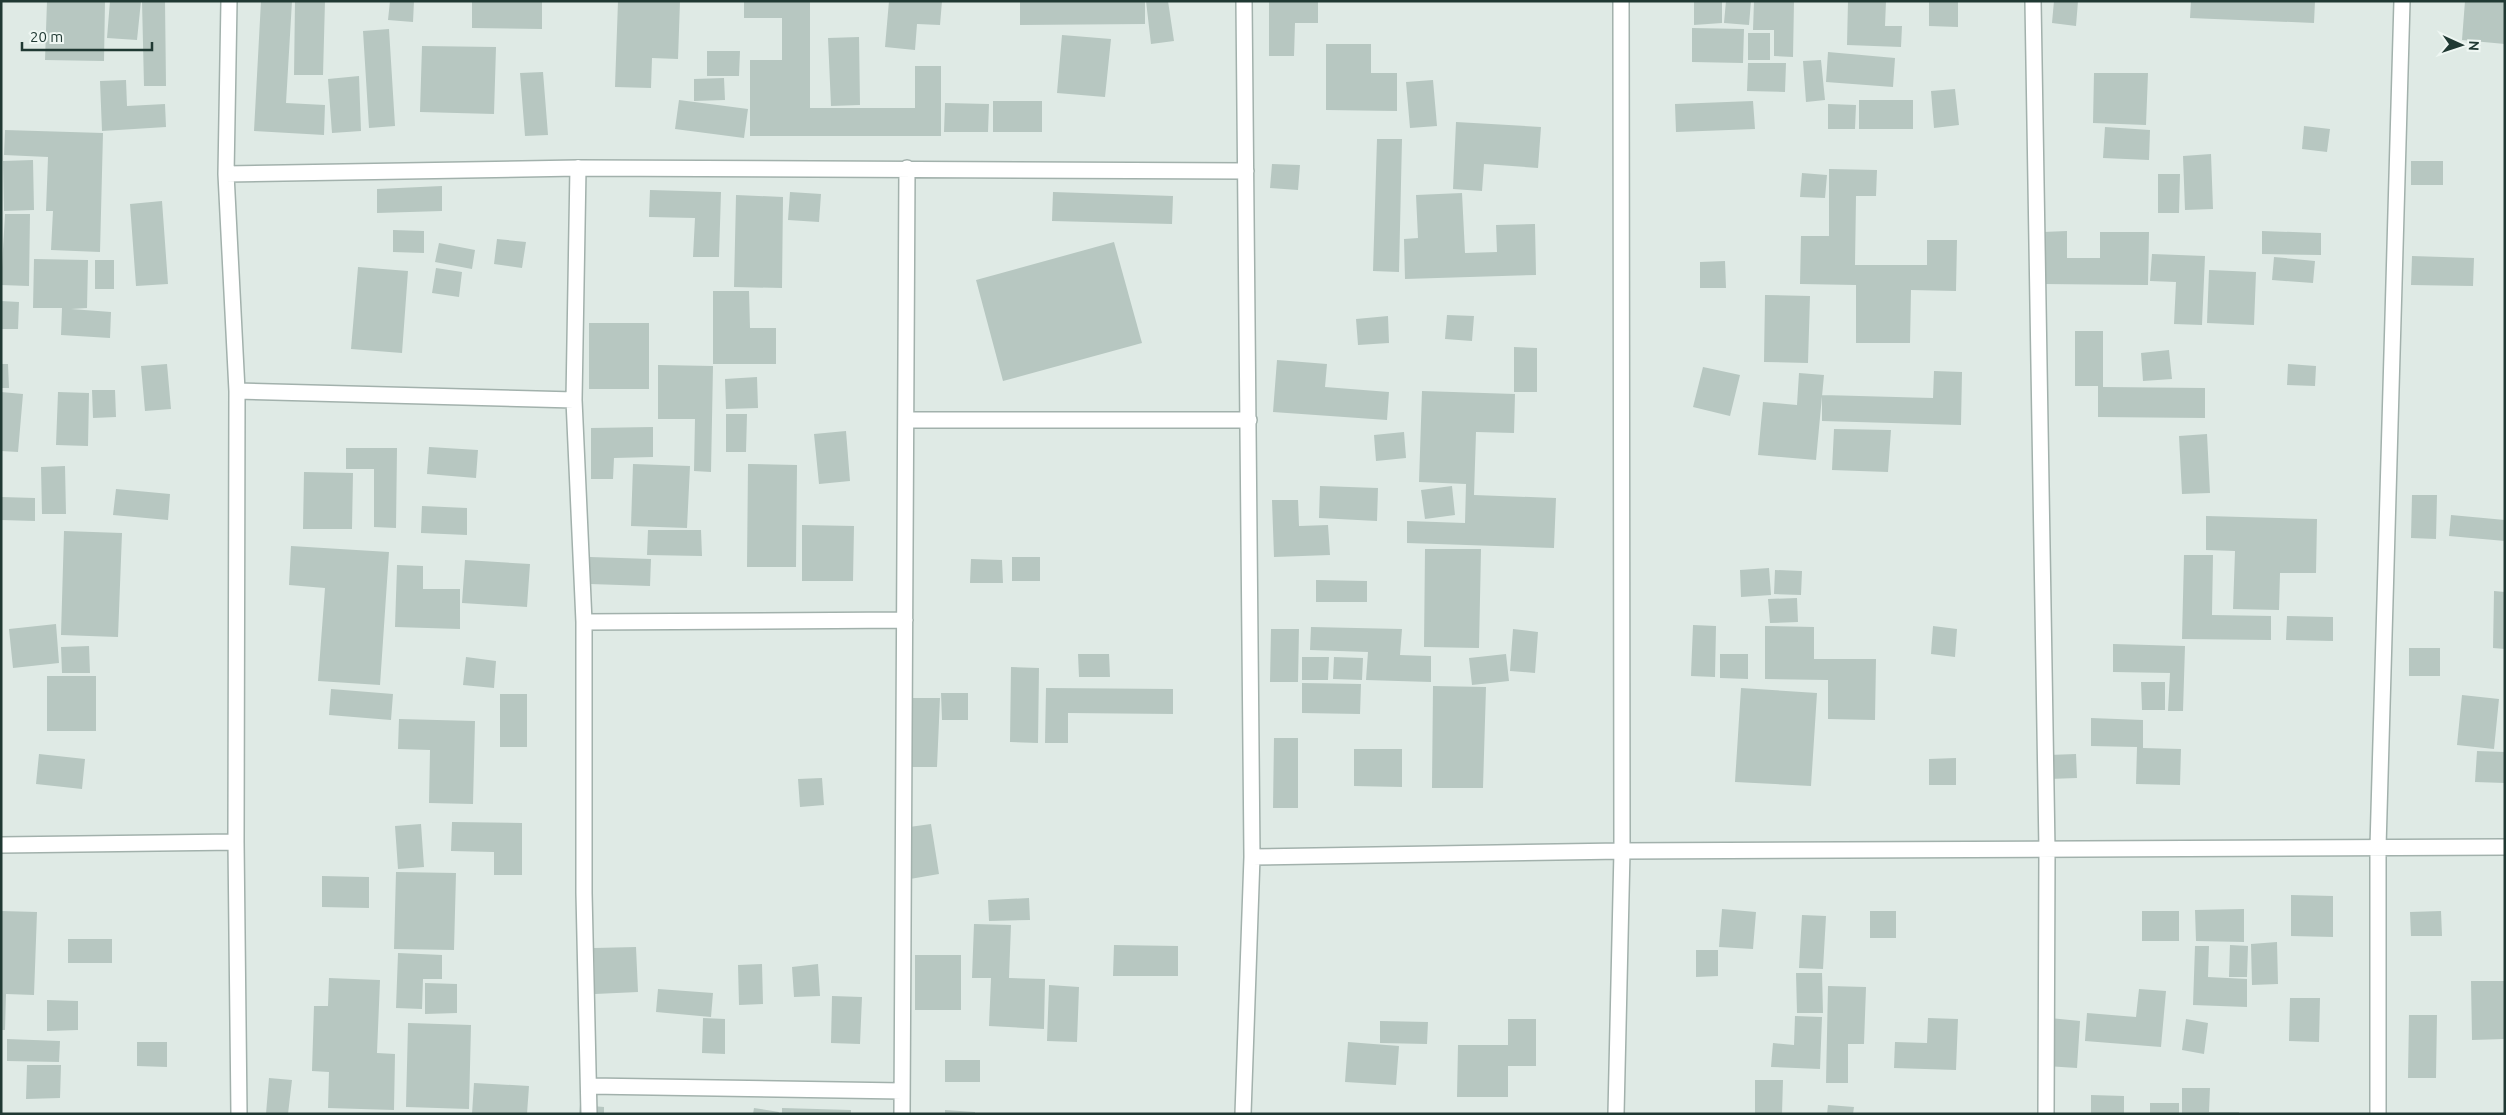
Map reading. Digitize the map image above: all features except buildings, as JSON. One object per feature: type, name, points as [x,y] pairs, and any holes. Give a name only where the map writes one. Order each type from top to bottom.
[{"type":"street","points":[[229,1],[226,174],[237,391],[236,842],[239,1114]]},
{"type":"street","points":[[1242,1114],[1252,857],[1244,1]]},
{"type":"street","points":[[1616,1114],[1622,851],[1621,1]]},
{"type":"street","points":[[2033,1],[2047,850],[2046,1114]]},
{"type":"street","points":[[2378,1114],[2378,847],[2402,1]]},
{"type":"street","points":[[226,174],[578,168],[1246,171]]},
{"type":"street","points":[[578,168],[574,400],[584,622],[584,893],[590,1086],[589,1114]]},
{"type":"street","points":[[902,1114],[907,168]]},
{"type":"street","points":[[237,391],[574,400]]},
{"type":"street","points":[[906,420],[1249,420]]},
{"type":"street","points":[[584,622],[905,620]]},
{"type":"street","points":[[1,845],[236,842]]},
{"type":"street","points":[[1252,857],[1622,851],[2505,847]]},
{"type":"street","points":[[590,1086],[902,1091]]}]
